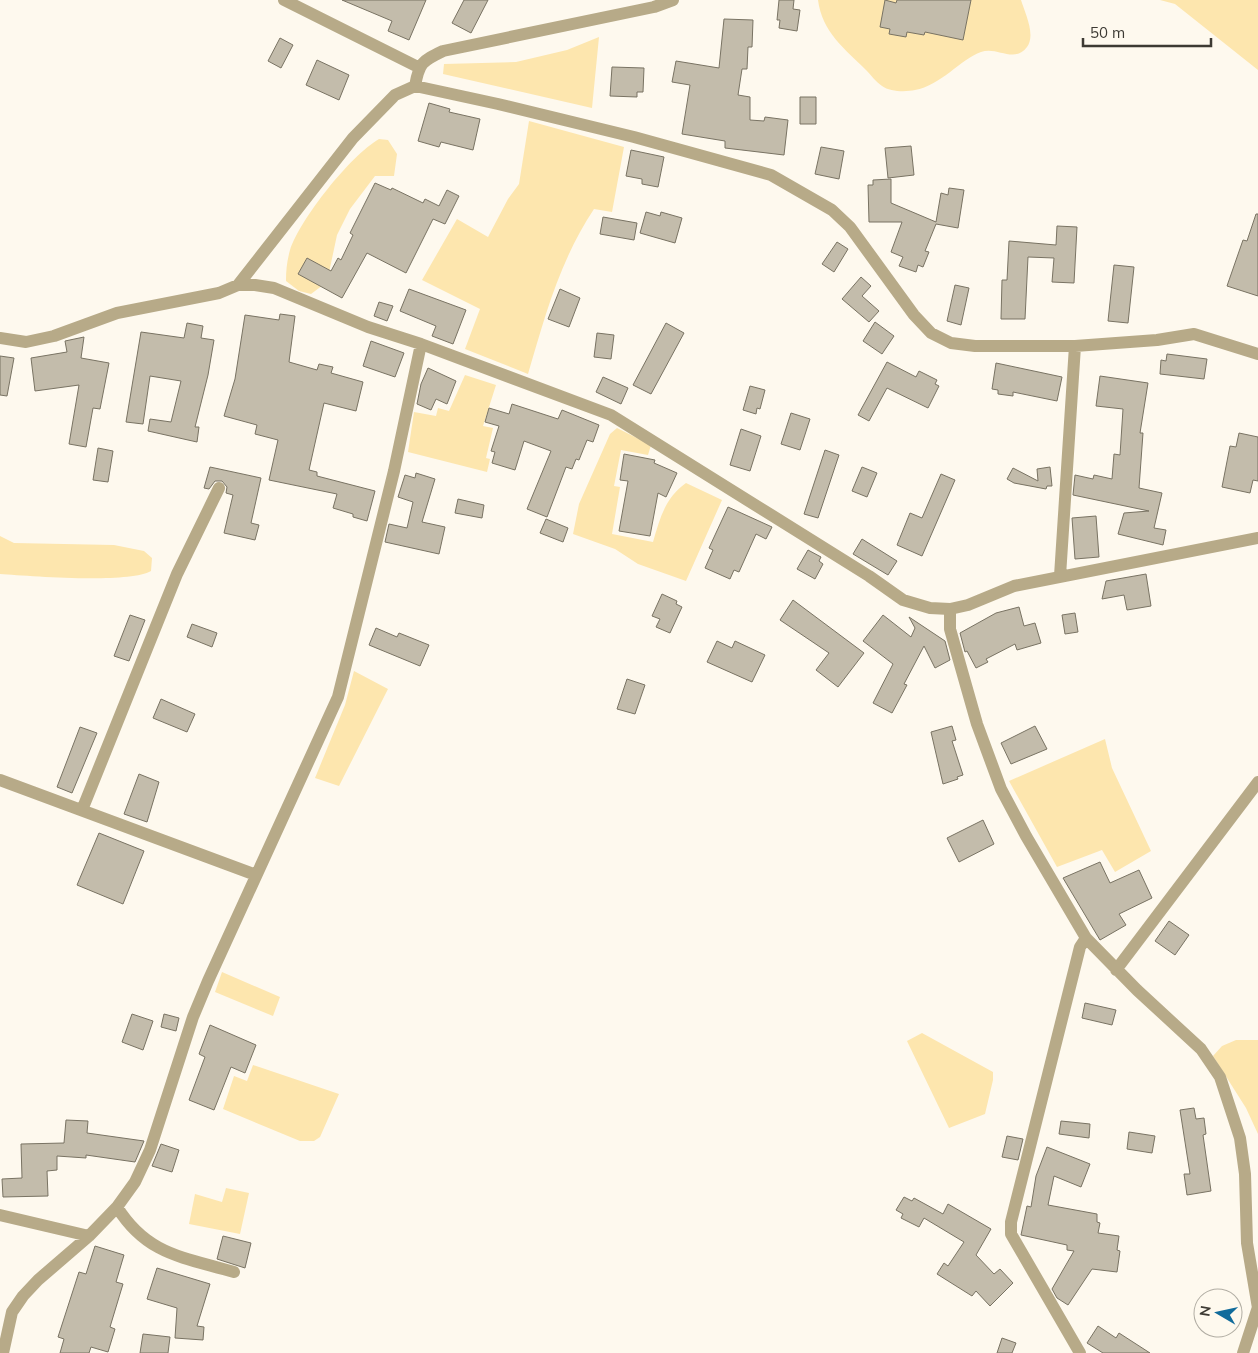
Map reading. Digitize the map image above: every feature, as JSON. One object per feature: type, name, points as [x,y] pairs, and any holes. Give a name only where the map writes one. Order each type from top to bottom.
[{"type":"street","points":[[284,0],[418,67]]},
{"type":"street","points":[[415,86],[418,67],[426,60],[443,51],[654,8],[673,0]]},
{"type":"street","points":[[238,285],[353,138],[395,95],[415,86],[634,137],[771,175],[832,210],[850,227],[914,315],[931,333],[950,343],[975,346],[1075,346],[1157,340],[1194,334],[1258,354]]},
{"type":"street","points":[[0,338],[26,342],[54,336],[117,313],[219,293],[238,285],[274,288],[368,326],[612,415],[869,576],[903,600],[930,608],[950,609],[968,605],[1014,586],[1258,538]]},
{"type":"street","points":[[2,1353],[12,1312],[23,1296],[38,1280],[89,1236],[117,1206],[135,1182],[150,1150],[193,1017],[256,874],[338,697],[394,471],[421,344]]},
{"type":"street","points":[[1060,576],[1075,346]]},
{"type":"street","points":[[82,810],[177,574],[219,488]]},
{"type":"street","points":[[950,609],[950,629],[966,688],[1001,789],[1086,938],[1116,970],[1201,1048],[1220,1077],[1240,1138],[1245,1174],[1247,1243],[1258,1307],[1243,1353]]},
{"type":"street","points":[[0,780],[256,874]]},
{"type":"street","points":[[1116,970],[1258,782]]},
{"type":"street","points":[[1080,1353],[1011,1234],[1011,1222],[1080,947],[1086,938]]},
{"type":"street","points":[[117,1206],[128,1224],[151,1245],[166,1252],[234,1272]]},
{"type":"street","points":[[0,1215],[89,1236]]},
{"type":"shaded area","points":[[818,0],[1021,0],[1029,24],[1029,42],[1022,52],[1017,54],[987,51],[973,55],[942,78],[924,88],[907,91],[894,90],[885,88],[878,83],[829,31],[820,11]]},
{"type":"shaded area","points":[[1160,0],[1258,0],[1258,70],[1175,4]]},
{"type":"shaded area","points":[[599,37],[592,108],[443,74],[444,64],[516,62],[567,50]]},
{"type":"shaded area","points":[[529,121],[624,147],[612,212],[594,209],[582,228],[555,289],[528,374],[465,349],[480,309],[422,280],[457,219],[488,237],[508,199],[519,184]]},
{"type":"shaded area","points":[[379,139],[388,140],[397,154],[394,176],[375,176],[350,209],[337,235],[327,282],[311,294],[299,291],[286,281],[289,254],[296,237],[315,205],[341,173],[367,147]]},
{"type":"shaded area","points":[[465,375],[496,385],[483,426],[493,428],[486,458],[490,459],[487,472],[408,452],[414,412],[436,416],[438,408],[449,411]]},
{"type":"shaded area","points":[[617,428],[651,445],[648,455],[621,450],[614,486],[620,487],[612,534],[653,542],[664,509],[673,495],[686,483],[722,500],[686,581],[638,564],[615,549],[573,534],[579,504],[610,434]]},
{"type":"shaded area","points":[[0,536],[14,543],[114,545],[144,551],[152,558],[151,571],[139,575],[101,578],[0,574]]},
{"type":"shaded area","points":[[354,671],[388,689],[339,786],[315,778],[345,705]]},
{"type":"shaded area","points":[[1105,739],[1112,768],[1151,851],[1115,872],[1102,850],[1057,867],[1009,781]]},
{"type":"shaded area","points":[[222,972],[280,997],[273,1016],[215,992]]},
{"type":"shaded area","points":[[922,1033],[993,1072],[985,1114],[949,1128],[907,1041]]},
{"type":"shaded area","points":[[1236,1040],[1258,1040],[1258,1134],[1246,1108],[1213,1056],[1222,1046]]},
{"type":"shaded area","points":[[253,1065],[339,1094],[320,1137],[314,1141],[300,1141],[223,1109],[234,1076],[247,1081]]},
{"type":"shaded area","points":[[226,1188],[249,1193],[240,1234],[189,1224],[195,1194],[222,1202]]},
{"type":"building","points":[[342,0],[426,0],[409,40],[388,31],[392,21]]},
{"type":"building","points":[[464,0],[488,0],[471,33],[452,23]]},
{"type":"building","points":[[779,0],[794,0],[793,9],[800,10],[797,31],[779,28],[780,20],[777,20]]},
{"type":"building","points":[[885,0],[896,3],[897,0],[971,0],[963,40],[925,32],[924,35],[907,32],[906,37],[889,34],[890,29],[880,27]]},
{"type":"building","points":[[724,19],[753,20],[752,47],[748,47],[747,69],[742,69],[738,95],[750,97],[750,120],[764,121],[765,117],[788,120],[784,155],[725,148],[725,141],[682,134],[690,85],[672,82],[676,61],[719,68]]},
{"type":"building","points":[[280,38],[293,45],[281,68],[268,61]]},
{"type":"building","points":[[317,60],[349,75],[339,100],[306,85]]},
{"type":"building","points":[[612,67],[644,68],[643,92],[637,92],[637,97],[610,96]]},
{"type":"building","points":[[800,97],[816,97],[816,124],[800,124]]},
{"type":"building","points":[[429,103],[450,109],[449,112],[480,119],[473,150],[441,142],[439,147],[418,141]]},
{"type":"building","points":[[911,146],[914,175],[888,178],[885,148]]},
{"type":"building","points":[[821,147],[844,151],[839,179],[815,174]]},
{"type":"building","points":[[631,150],[664,157],[658,187],[642,184],[642,179],[626,176]]},
{"type":"building","points":[[891,179],[891,203],[936,222],[941,193],[948,195],[949,188],[964,190],[958,228],[936,224],[925,251],[929,252],[923,267],[918,265],[916,272],[899,266],[903,257],[891,252],[902,222],[869,222],[868,185],[873,185],[873,180]]},
{"type":"building","points":[[375,183],[391,190],[392,188],[423,203],[425,199],[439,206],[447,190],[459,196],[445,224],[433,219],[406,273],[367,253],[342,298],[298,274],[307,258],[331,271],[338,258],[341,260],[353,235],[350,233]]},
{"type":"building","points":[[646,212],[660,216],[661,212],[682,218],[675,243],[640,233]]},
{"type":"building","points":[[1256,214],[1258,214],[1258,296],[1227,286],[1243,240],[1247,241]]},
{"type":"building","points":[[603,217],[637,223],[634,240],[600,234]]},
{"type":"building","points":[[1057,226],[1077,227],[1074,283],[1052,282],[1054,258],[1028,257],[1025,319],[1001,319],[1002,280],[1007,280],[1009,241],[1056,245]]},
{"type":"building","points":[[837,242],[848,249],[834,272],[822,264]]},
{"type":"building","points":[[1114,265],[1134,267],[1128,323],[1108,321]]},
{"type":"building","points":[[861,277],[871,286],[862,296],[879,311],[869,322],[842,299]]},
{"type":"building","points":[[955,285],[969,288],[961,325],[947,321]]},
{"type":"building","points":[[409,289],[466,310],[453,344],[432,336],[436,326],[400,311]]},
{"type":"building","points":[[560,289],[580,298],[569,327],[548,319]]},
{"type":"building","points":[[379,302],[393,306],[387,321],[374,316]]},
{"type":"building","points":[[280,314],[295,316],[289,362],[317,370],[319,364],[333,367],[331,373],[363,382],[356,411],[324,403],[309,470],[317,472],[317,476],[375,491],[367,521],[353,517],[353,514],[333,508],[337,494],[269,480],[278,440],[255,434],[257,425],[224,416],[235,379],[245,315],[279,320]]},
{"type":"building","points":[[875,322],[894,336],[882,354],[863,341]]},
{"type":"building","points":[[187,323],[203,326],[201,338],[214,340],[208,375],[195,427],[199,427],[197,442],[148,431],[150,419],[171,422],[181,381],[150,376],[143,424],[126,422],[141,332],[184,338]]},
{"type":"building","points":[[666,323],[684,333],[651,394],[633,385]]},
{"type":"building","points":[[597,333],[614,335],[611,359],[594,357]]},
{"type":"building","points":[[84,337],[81,358],[109,363],[100,409],[93,408],[86,447],[69,444],[79,385],[35,391],[31,358],[67,352],[65,341]]},
{"type":"building","points":[[371,341],[404,353],[395,377],[363,366]]},
{"type":"building","points":[[1167,354],[1207,359],[1204,379],[1160,374],[1161,360],[1166,361]]},
{"type":"building","points":[[0,356],[14,358],[7,396],[0,395]]},
{"type":"building","points":[[887,362],[916,377],[919,371],[937,380],[935,384],[939,386],[928,408],[887,388],[869,421],[858,415]]},
{"type":"building","points":[[996,363],[1062,377],[1057,401],[1013,392],[1013,396],[998,394],[998,390],[992,389]]},
{"type":"building","points":[[428,368],[456,381],[447,404],[436,399],[431,410],[417,404],[421,384]]},
{"type":"building","points":[[1100,376],[1148,383],[1140,433],[1143,433],[1139,488],[1162,493],[1154,528],[1166,530],[1163,545],[1118,534],[1124,513],[1149,511],[1073,495],[1075,475],[1093,479],[1094,475],[1112,479],[1114,454],[1120,455],[1123,409],[1096,406]]},
{"type":"building","points":[[603,377],[628,388],[621,404],[596,392]]},
{"type":"building","points":[[750,386],[765,390],[760,409],[757,408],[756,414],[743,410]]},
{"type":"building","points":[[512,404],[558,419],[562,410],[599,425],[593,442],[587,440],[579,460],[576,459],[572,469],[566,467],[547,517],[527,509],[551,451],[524,441],[515,470],[492,463],[495,452],[491,451],[499,426],[485,422],[489,408],[509,414]]},
{"type":"building","points":[[791,413],[810,419],[800,450],[781,444]]},
{"type":"building","points":[[741,429],[761,436],[750,471],[730,465]]},
{"type":"building","points":[[1239,433],[1258,437],[1258,481],[1253,480],[1250,493],[1222,487],[1230,446],[1236,447]]},
{"type":"building","points":[[98,448],[113,451],[108,482],[93,480]]},
{"type":"building","points":[[825,450],[839,455],[818,518],[804,514]]},
{"type":"building","points":[[624,454],[655,460],[654,463],[677,473],[666,497],[658,493],[650,536],[619,531],[628,481],[620,480]]},
{"type":"building","points":[[210,467],[261,478],[251,523],[259,525],[255,540],[224,533],[233,495],[226,493],[227,487],[222,481],[215,481],[209,489],[204,488]]},
{"type":"building","points":[[862,467],[877,473],[867,497],[852,491]]},
{"type":"building","points":[[1050,467],[1052,486],[1047,486],[1046,489],[1014,483],[1007,479],[1013,468],[1038,481],[1037,469]]},
{"type":"building","points":[[416,473],[435,479],[422,522],[445,527],[439,554],[385,542],[389,524],[407,528],[413,502],[398,497],[405,475],[415,478]]},
{"type":"building","points":[[941,474],[955,480],[922,556],[897,545],[910,513],[922,518]]},
{"type":"building","points":[[458,499],[484,505],[482,518],[455,513]]},
{"type":"building","points":[[728,507],[772,527],[766,539],[756,534],[739,572],[734,570],[730,579],[705,568],[713,550],[709,548]]},
{"type":"building","points":[[1096,516],[1099,557],[1075,559],[1072,518]]},
{"type":"building","points":[[546,519],[568,528],[563,542],[540,533]]},
{"type":"building","points":[[862,539],[897,561],[888,575],[853,554]]},
{"type":"building","points":[[808,550],[821,557],[819,561],[823,564],[815,579],[797,569]]},
{"type":"building","points":[[1146,574],[1151,606],[1127,610],[1124,595],[1102,599],[1106,581]]},
{"type":"building","points":[[662,594],[677,601],[676,604],[682,607],[670,633],[656,627],[660,619],[652,616]]},
{"type":"building","points":[[793,600],[864,653],[838,687],[816,670],[829,653],[780,620]]},
{"type":"building","points":[[1019,607],[1024,626],[1035,623],[1041,643],[1017,650],[1015,644],[986,659],[988,662],[976,668],[967,651],[965,652],[960,633],[996,613]]},
{"type":"building","points":[[1075,613],[1078,632],[1065,634],[1062,615]]},
{"type":"building","points":[[130,615],[145,620],[129,661],[114,656]]},
{"type":"building","points":[[883,615],[911,637],[915,628],[909,617],[945,641],[950,660],[935,668],[924,646],[904,684],[907,685],[892,713],[873,703],[893,664],[863,641]]},
{"type":"building","points":[[192,624],[217,633],[212,647],[187,637]]},
{"type":"building","points":[[376,628],[397,637],[399,633],[429,645],[420,666],[369,645]]},
{"type":"building","points":[[717,641],[732,648],[735,641],[765,655],[752,682],[707,662]]},
{"type":"building","points":[[627,679],[645,685],[635,714],[617,709]]},
{"type":"building","points":[[161,699],[195,714],[187,732],[153,718]]},
{"type":"building","points":[[952,726],[956,740],[952,741],[963,775],[957,777],[958,779],[943,784],[931,732]]},
{"type":"building","points":[[1035,726],[1047,749],[1011,764],[1001,743]]},
{"type":"building","points":[[80,727],[97,733],[72,793],[57,787]]},
{"type":"building","points":[[139,774],[159,782],[147,822],[124,814]]},
{"type":"building","points":[[983,820],[994,844],[959,862],[947,838]]},
{"type":"building","points":[[99,833],[144,851],[123,904],[77,885]]},
{"type":"building","points":[[1100,862],[1110,883],[1139,870],[1152,898],[1119,914],[1126,925],[1100,940],[1063,878]]},
{"type":"building","points":[[1169,921],[1189,935],[1175,955],[1155,941]]},
{"type":"building","points":[[1085,1003],[1116,1010],[1112,1025],[1082,1018]]},
{"type":"building","points":[[132,1014],[153,1021],[143,1050],[122,1042]]},
{"type":"building","points":[[164,1014],[179,1018],[176,1031],[161,1027]]},
{"type":"building","points":[[210,1025],[256,1045],[245,1073],[231,1067],[214,1110],[189,1100],[205,1057],[199,1054]]},
{"type":"building","points":[[1194,1108],[1196,1119],[1204,1118],[1206,1134],[1203,1135],[1211,1191],[1187,1195],[1184,1174],[1190,1174],[1180,1110]]},
{"type":"building","points":[[66,1120],[88,1121],[87,1133],[144,1141],[135,1162],[86,1155],[86,1158],[57,1156],[57,1170],[47,1171],[48,1196],[3,1197],[2,1179],[22,1178],[21,1144],[64,1143]]},
{"type":"building","points":[[1061,1121],[1090,1124],[1089,1138],[1059,1134]]},
{"type":"building","points":[[1129,1132],[1155,1136],[1152,1153],[1127,1149]]},
{"type":"building","points":[[1007,1136],[1023,1139],[1018,1160],[1002,1157]]},
{"type":"building","points":[[161,1144],[179,1150],[172,1172],[152,1166]]},
{"type":"building","points":[[1047,1147],[1090,1164],[1081,1187],[1054,1176],[1048,1205],[1097,1214],[1097,1222],[1100,1223],[1098,1233],[1119,1236],[1117,1250],[1120,1251],[1117,1272],[1092,1269],[1068,1305],[1057,1298],[1052,1289],[1074,1251],[1067,1250],[1067,1245],[1021,1235],[1027,1206],[1031,1207],[1036,1176]]},
{"type":"building","points":[[904,1197],[912,1201],[914,1198],[943,1214],[948,1204],[991,1229],[976,1255],[994,1274],[1000,1269],[1013,1283],[990,1306],[976,1291],[972,1296],[937,1274],[944,1263],[948,1266],[964,1242],[924,1218],[919,1227],[901,1218],[903,1214],[896,1210]]},
{"type":"building","points":[[223,1236],[251,1243],[245,1268],[217,1259]]},
{"type":"building","points":[[95,1246],[124,1255],[116,1282],[123,1284],[110,1327],[115,1329],[108,1352],[91,1347],[89,1353],[60,1353],[64,1339],[58,1337],[79,1272],[86,1274]]},
{"type":"building","points":[[157,1268],[210,1284],[197,1326],[204,1327],[203,1340],[175,1338],[177,1308],[147,1299]]},
{"type":"building","points":[[1098,1326],[1116,1338],[1119,1333],[1150,1353],[1103,1353],[1087,1343]]},
{"type":"building","points":[[143,1334],[170,1337],[168,1353],[140,1353]]},
{"type":"building","points":[[1002,1338],[1016,1343],[1012,1353],[997,1353]]}]
